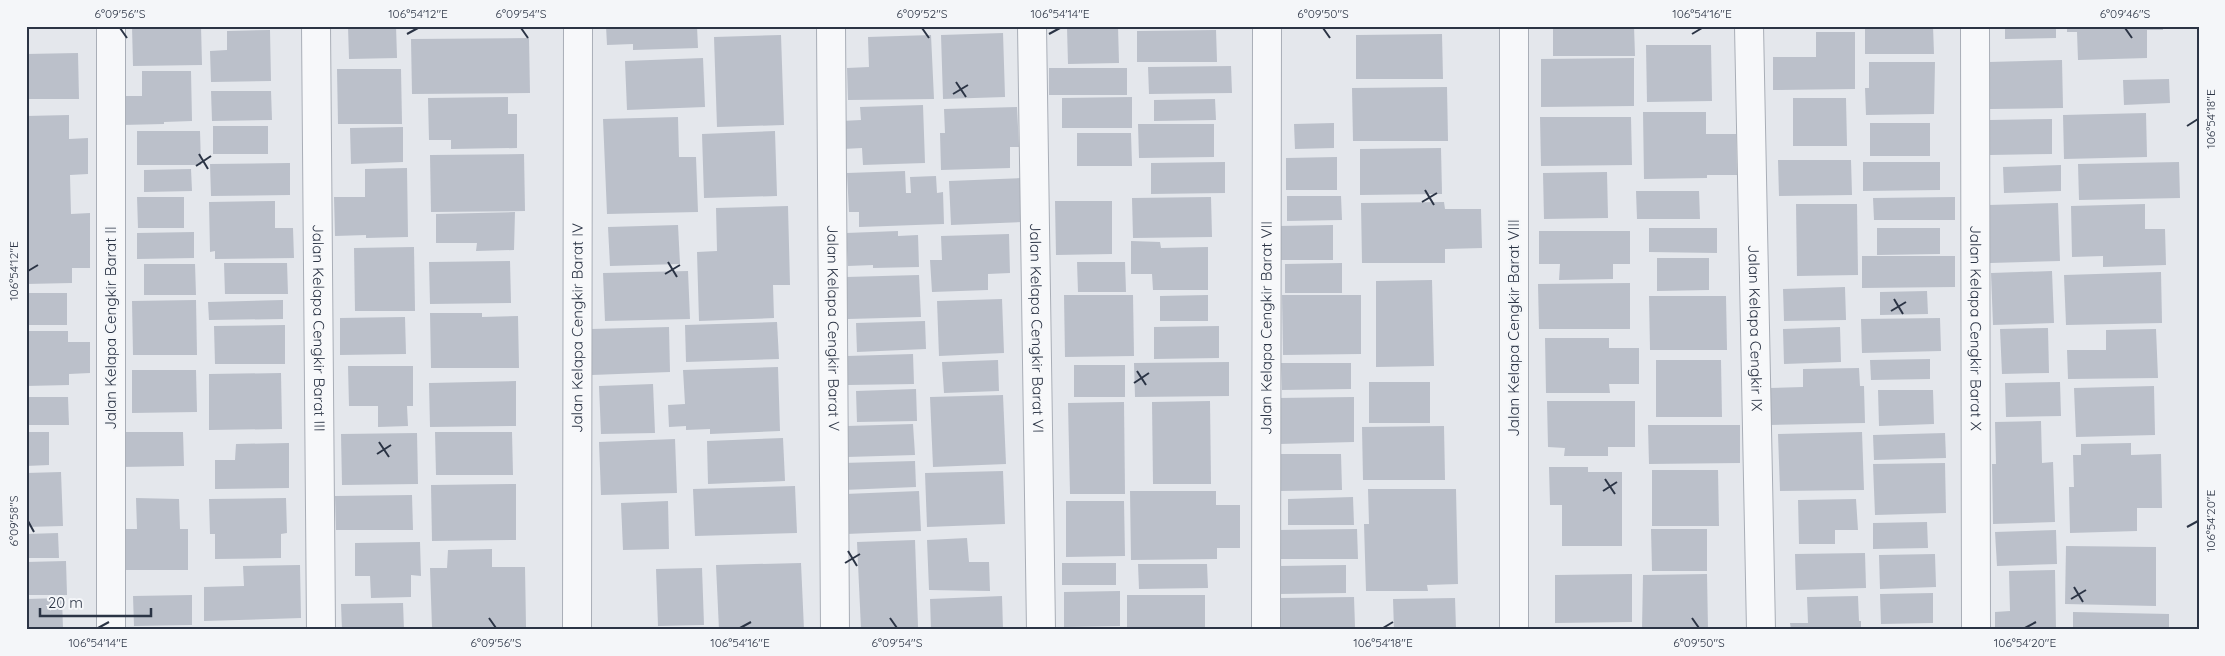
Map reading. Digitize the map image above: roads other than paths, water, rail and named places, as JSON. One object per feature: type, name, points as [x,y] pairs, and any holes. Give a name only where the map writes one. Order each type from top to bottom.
[{"type":"street","name":"Jalan Kelapa Cengkir Barat II","points":[[111,26],[111,630]]},
{"type":"street","name":"Jalan Kelapa Cengkir Barat III","points":[[316,26],[321,630]]},
{"type":"street","name":"Jalan Kelapa Cengkir Barat IV","points":[[577,630],[578,26]]},
{"type":"street","name":"Jalan Kelapa Cengkir Barat V","points":[[831,26],[835,630]]},
{"type":"street","name":"Jalan Kelapa Cengkir Barat VI","points":[[1032,26],[1042,630]]},
{"type":"street","name":"Jalan Kelapa Cengkir Barat VII","points":[[1266,630],[1267,26]]},
{"type":"street","name":"Jalan Kelapa Cengkir Barat VIII","points":[[1514,26],[1514,630]]},
{"type":"street","name":"Jalan Kelapa Cengkir IX","points":[[1749,26],[1762,630]]},
{"type":"street","name":"Jalan Kelapa Cengkir Barat X","points":[[1975,26],[1976,630]]}]
